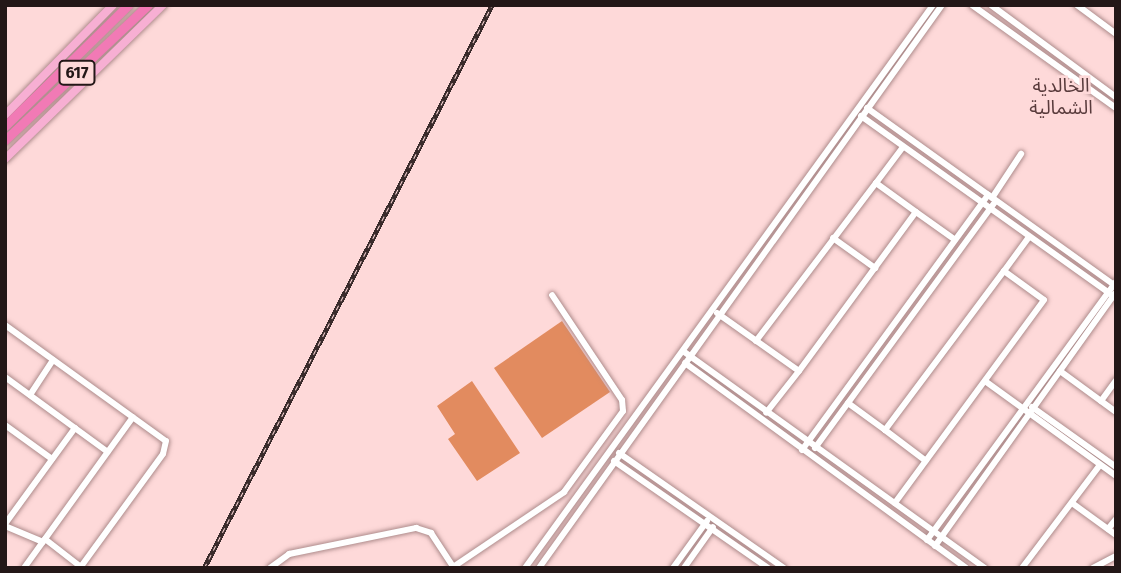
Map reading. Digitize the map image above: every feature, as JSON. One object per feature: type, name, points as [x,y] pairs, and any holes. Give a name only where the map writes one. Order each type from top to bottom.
[{"type":"highway","name":"617","points":[[5,126],[128,5]]},
{"type":"highway","name":"617","points":[[5,140],[148,5]]},
{"type":"main road","points":[[5,115],[113,5]]},
{"type":"main road","points":[[5,159],[163,5]]},
{"type":"street","points":[[865,107],[933,5]]},
{"type":"street","points":[[525,568],[713,310],[942,5]]},
{"type":"street","points":[[972,5],[1116,108]]},
{"type":"street","points":[[991,5],[1116,97]]},
{"type":"street","points":[[1077,5],[1116,34]]},
{"type":"street","points":[[1089,14],[1095,5]]},
{"type":"street","points":[[865,107],[1115,284],[1113,295],[1060,371],[1028,409],[935,546]]},
{"type":"street","points":[[859,115],[1113,295]]},
{"type":"street","points":[[539,568],[720,316],[859,115]]},
{"type":"street","points":[[756,341],[903,147]]},
{"type":"street","points":[[809,455],[990,208],[992,198],[1021,154]]},
{"type":"street","points":[[876,183],[954,239]]},
{"type":"street","points":[[803,450],[981,202],[992,198]]},
{"type":"street","points":[[760,420],[916,212]]},
{"type":"street","points":[[885,430],[1030,237]]},
{"type":"street","points":[[833,239],[874,268]]},
{"type":"street","points":[[895,503],[1044,300],[1004,271]]},
{"type":"street","points":[[270,568],[289,554],[415,528],[431,533],[454,567],[565,492],[623,411],[622,400],[552,295]]},
{"type":"street","points":[[927,540],[1113,295]]},
{"type":"street","points":[[713,310],[799,370]]},
{"type":"street","points":[[5,325],[166,441],[166,448],[81,567],[43,540],[5,525],[75,428]]},
{"type":"street","points":[[683,351],[985,568]]},
{"type":"street","points":[[678,358],[966,568]]},
{"type":"street","points":[[30,395],[53,360]]},
{"type":"street","points":[[1060,371],[1116,412]]},
{"type":"street","points":[[5,377],[108,452]]},
{"type":"street","points":[[1101,401],[1116,380]]},
{"type":"street","points":[[985,381],[1116,467]]},
{"type":"street","points":[[848,403],[926,461]]},
{"type":"street","points":[[1028,409],[1116,476]]},
{"type":"street","points":[[24,568],[133,417]]},
{"type":"street","points":[[5,425],[52,459]]},
{"type":"street","points":[[612,448],[784,568]]},
{"type":"street","points":[[607,455],[768,568]]},
{"type":"street","points":[[1022,568],[1100,465]]},
{"type":"street","points":[[1072,503],[1116,535]]},
{"type":"street","points":[[673,568],[710,516]]},
{"type":"street","points":[[1108,529],[1116,519]]},
{"type":"street","points":[[684,568],[718,520]]},
{"type":"street","points":[[1093,568],[1116,556]]},
{"type":"building","points":[[562,321],[610,392],[542,438],[494,368]]},
{"type":"building","points":[[472,381],[520,453],[477,481],[448,439],[455,434],[437,406]]},
{"type":"railway","points":[[204,568],[492,5]]},
{"type":"district","name":"الخالدية الشمالية","points":[[1061,97]]}]
